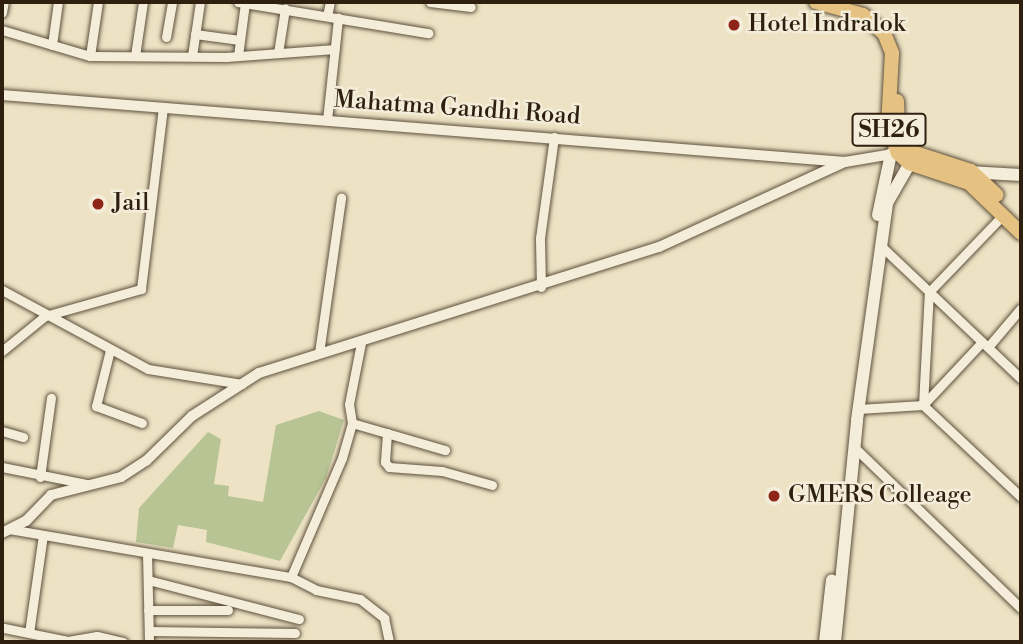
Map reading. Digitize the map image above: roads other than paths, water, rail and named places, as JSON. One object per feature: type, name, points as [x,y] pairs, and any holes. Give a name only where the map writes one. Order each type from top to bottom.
[{"type":"main road","name":"SH26","points":[[816,2],[863,15],[884,33],[892,53],[888,126],[904,155],[965,174],[1021,219]]},
{"type":"main road","name":"SH26","points":[[851,2],[881,18],[901,49],[896,108],[904,155]]},
{"type":"main road","points":[[835,642],[858,409],[881,246],[891,192],[904,155]]},
{"type":"main road","points":[[825,642],[865,303],[904,155]]},
{"type":"main road","name":"SH26","points":[[965,174],[1021,233]]},
{"type":"main road","points":[[965,174],[1021,175]]},
{"type":"street","points":[[2,13],[4,2]]},
{"type":"street","points":[[52,45],[58,2]]},
{"type":"street","points":[[90,56],[99,2]]},
{"type":"street","points":[[135,57],[143,2]]},
{"type":"street","points":[[166,37],[172,2]]},
{"type":"street","points":[[192,56],[201,2]]},
{"type":"street","points":[[239,56],[241,2],[428,33]]},
{"type":"street","points":[[327,16],[330,2]]},
{"type":"street","points":[[430,2],[471,7]]},
{"type":"street","points":[[278,53],[285,9]]},
{"type":"street","points":[[327,120],[338,18]]},
{"type":"street","points":[[2,30],[90,56],[239,56],[335,49]]},
{"type":"street","points":[[195,34],[240,40]]},
{"type":"street","name":"Mahatma Gandhi Road","points":[[2,96],[554,137],[845,162],[904,155]]},
{"type":"street","points":[[2,351],[45,316],[141,289],[163,108]]},
{"type":"street","points":[[541,287],[540,238],[554,137]]},
{"type":"street","points":[[5,531],[26,521],[51,495],[121,477],[146,461],[192,416],[259,373],[541,287],[692,235],[845,162]]},
{"type":"street","points":[[319,353],[341,198]]},
{"type":"street","points":[[1003,215],[929,292],[923,405],[1021,497]]},
{"type":"street","points":[[881,246],[1021,379]]},
{"type":"street","points":[[2,290],[45,316],[148,369],[242,384]]},
{"type":"street","points":[[858,409],[923,405],[1021,308]]},
{"type":"street","points":[[291,577],[342,458],[352,423],[349,404],[361,343]]},
{"type":"street","points":[[110,350],[96,406],[142,423]]},
{"type":"street","points":[[40,477],[51,398]]},
{"type":"street","points":[[352,423],[445,450]]},
{"type":"street","points":[[2,431],[23,437]]},
{"type":"street","points":[[387,433],[385,462],[389,467],[442,471],[492,485]]},
{"type":"street","points":[[854,447],[1021,608]]},
{"type":"street","points":[[2,467],[40,477],[87,484]]},
{"type":"street","points":[[5,531],[291,577],[316,590],[360,599],[384,618],[389,642]]},
{"type":"street","points":[[29,633],[43,535]]},
{"type":"street","points":[[147,553],[149,642]]},
{"type":"street","points":[[148,580],[299,619]]},
{"type":"street","points":[[148,610],[228,610]]},
{"type":"street","points":[[4,628],[68,641],[97,636],[123,642]]},
{"type":"street","points":[[149,631],[295,633]]},
{"type":"place","name":"Hotel Indralok","points":[[734,25]]},
{"type":"place","name":"Jail","points":[[98,204]]},
{"type":"place","name":"GMERS Colleage","points":[[774,496]]}]
